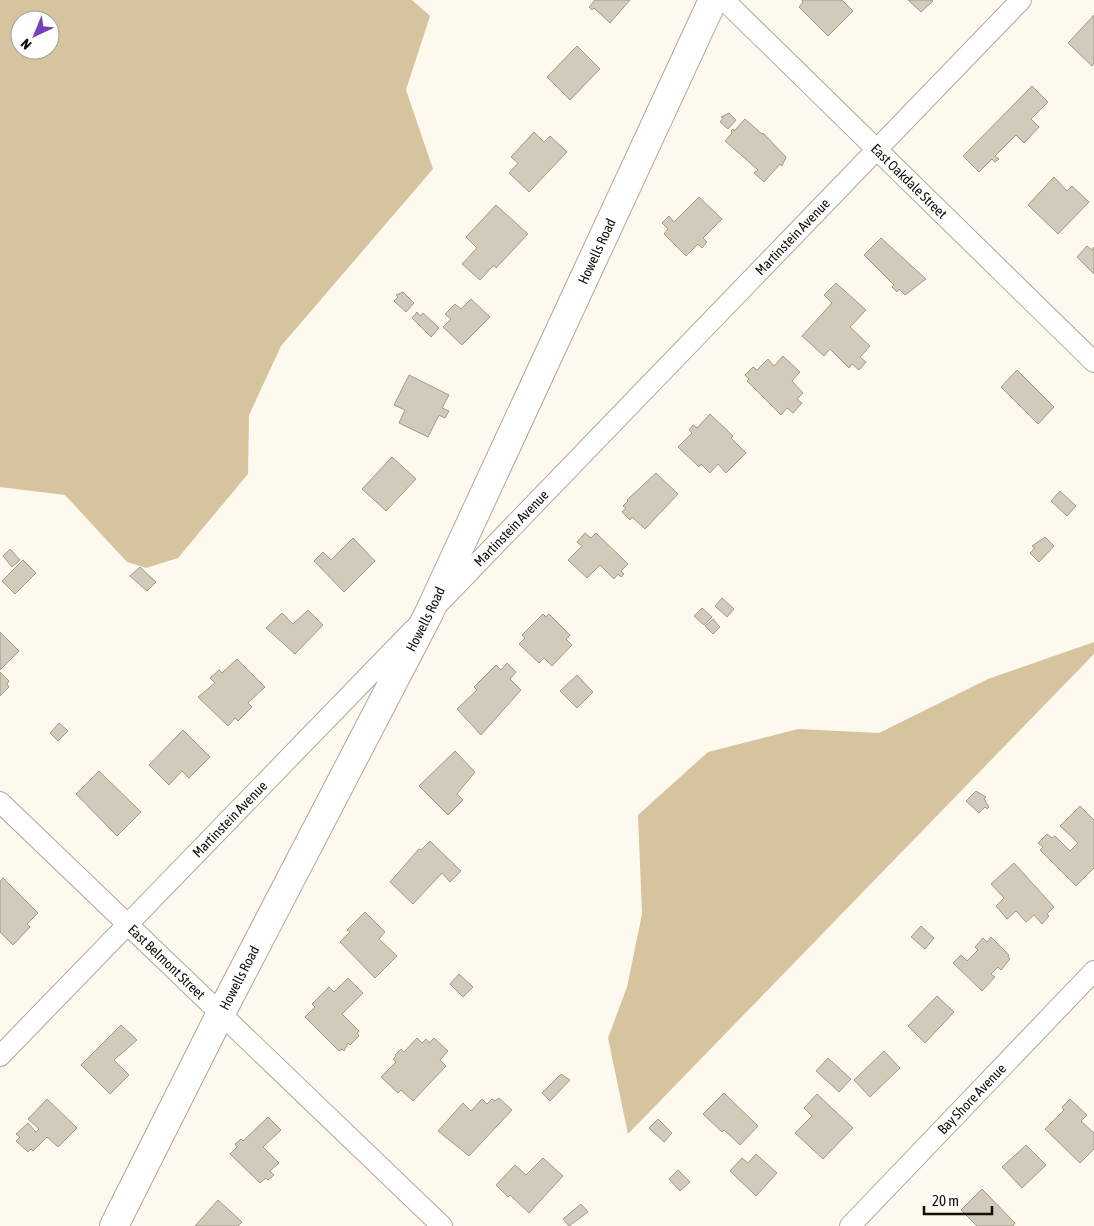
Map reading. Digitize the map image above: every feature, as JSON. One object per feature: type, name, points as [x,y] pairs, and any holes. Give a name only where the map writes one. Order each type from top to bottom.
[{"type":"street","name":"Howells Road","points":[[114,1226],[220,1015],[430,613],[713,0]]},
{"type":"street","name":"East Oakdale Street","points":[[724,0],[1094,362]]},
{"type":"street","name":"Martinstein Avenue","points":[[0,1056],[1021,0]]},
{"type":"street","name":"East Belmont Street","points":[[0,802],[442,1226]]},
{"type":"street","name":"Bay Shore Avenue","points":[[850,1226],[1094,971]]},
{"type":"shaded area","points":[[0,0],[412,0],[430,16],[406,90],[433,169],[281,346],[249,415],[248,474],[178,558],[146,568],[127,562],[65,495],[0,487]]},
{"type":"shaded area","points":[[1094,642],[1094,654],[628,1134],[608,1038],[627,987],[642,914],[638,815],[708,752],[798,729],[879,733],[988,679]]},
{"type":"building","points":[[595,0],[630,0],[610,23],[594,8],[592,10],[589,7]]},
{"type":"building","points":[[802,0],[842,0],[853,11],[828,36],[799,7],[803,2]]},
{"type":"building","points":[[908,0],[932,0],[933,1],[921,12]]},
{"type":"building","points":[[1094,15],[1094,63],[1092,66],[1068,43]]},
{"type":"building","points":[[577,46],[600,69],[570,100],[547,77]]},
{"type":"building","points":[[1032,86],[1048,102],[1031,119],[1039,127],[1024,143],[1016,135],[995,156],[999,159],[995,162],[992,159],[979,172],[963,156]]},
{"type":"building","points":[[729,113],[736,120],[728,129],[720,122],[723,118],[721,117]]},
{"type":"building","points":[[745,119],[763,133],[786,157],[782,166],[780,164],[764,182],[754,173],[758,170],[725,141],[732,133],[731,131],[733,129],[734,131]]},
{"type":"building","points":[[534,132],[544,142],[550,136],[567,152],[529,192],[509,173],[518,163],[511,157]]},
{"type":"building","points":[[1054,177],[1067,191],[1072,186],[1089,202],[1058,234],[1028,205]]},
{"type":"building","points":[[699,197],[722,219],[703,238],[707,242],[702,248],[698,244],[686,256],[664,234],[668,229],[662,223],[669,216],[674,222]]},
{"type":"building","points":[[496,205],[528,234],[496,268],[494,265],[480,280],[462,264],[477,248],[466,237]]},
{"type":"building","points":[[881,238],[926,279],[905,295],[899,289],[897,292],[892,287],[894,285],[864,255]]},
{"type":"building","points":[[1087,246],[1092,250],[1094,247],[1094,274],[1077,257]]},
{"type":"building","points":[[836,283],[866,310],[850,327],[870,346],[860,357],[866,362],[859,370],[852,364],[849,368],[830,349],[824,356],[802,336],[832,303],[824,295]]},
{"type":"building","points":[[403,292],[414,303],[406,312],[394,301],[398,297],[396,295]]},
{"type":"building","points":[[471,299],[490,317],[462,345],[443,327],[451,319],[445,314],[455,304],[461,309]]},
{"type":"building","points":[[417,312],[420,316],[423,313],[439,328],[431,337],[412,318]]},
{"type":"building","points":[[783,356],[800,372],[792,381],[803,393],[797,399],[802,403],[793,413],[787,408],[781,415],[747,381],[749,379],[745,375],[753,367],[757,370],[768,359],[774,366]]},
{"type":"building","points":[[1017,370],[1054,407],[1038,424],[1001,387]]},
{"type":"building","points":[[409,375],[449,395],[442,408],[449,411],[445,418],[439,415],[428,437],[399,423],[405,410],[394,405]]},
{"type":"building","points":[[710,414],[733,436],[731,438],[746,453],[726,473],[718,464],[710,473],[701,464],[699,467],[678,447],[692,433],[689,430],[693,425],[697,428]]},
{"type":"building","points":[[392,457],[416,479],[386,511],[362,489]]},
{"type":"building","points":[[656,473],[678,494],[645,529],[632,517],[630,520],[622,512],[626,508],[623,506]]},
{"type":"building","points":[[1060,491],[1076,506],[1067,516],[1051,501]]},
{"type":"building","points":[[585,533],[591,538],[596,533],[628,564],[621,571],[624,574],[621,577],[618,574],[614,579],[600,565],[587,578],[568,560],[582,546],[577,542]]},
{"type":"building","points":[[1045,537],[1054,546],[1039,562],[1030,553],[1035,548],[1032,546]]},
{"type":"building","points":[[353,538],[375,561],[344,592],[314,561],[323,552],[331,560]]},
{"type":"building","points":[[10,549],[20,560],[12,567],[3,556]]},
{"type":"building","points":[[23,560],[36,573],[15,594],[2,581]]},
{"type":"building","points":[[140,567],[156,582],[147,591],[130,576]]},
{"type":"building","points":[[722,598],[734,609],[727,617],[715,606]]},
{"type":"building","points":[[702,608],[712,617],[704,625],[694,616]]},
{"type":"building","points":[[308,610],[323,625],[295,654],[266,628],[282,613],[293,624]]},
{"type":"building","points":[[543,614],[546,617],[549,614],[570,635],[566,639],[572,645],[552,666],[544,658],[539,663],[519,644],[525,638],[522,635]]},
{"type":"building","points":[[713,619],[720,627],[713,634],[705,626]]},
{"type":"building","points":[[0,632],[19,651],[0,670]]},
{"type":"building","points":[[237,659],[265,687],[248,703],[252,707],[238,721],[235,718],[228,726],[198,697],[215,683],[210,678],[219,670],[222,673]]},
{"type":"building","points":[[507,663],[516,672],[510,679],[521,690],[481,735],[457,709],[477,690],[474,687],[496,665],[501,670]]},
{"type":"building","points":[[0,672],[9,681],[7,684],[9,687],[0,696]]},
{"type":"building","points":[[577,675],[593,692],[577,708],[560,691]]},
{"type":"building","points":[[59,723],[68,731],[58,741],[50,733]]},
{"type":"building","points":[[183,730],[210,757],[189,778],[182,771],[169,785],[149,765]]},
{"type":"building","points":[[455,751],[475,772],[457,794],[463,800],[448,815],[419,786]]},
{"type":"building","points":[[99,771],[141,812],[117,836],[76,794]]},
{"type":"building","points":[[976,791],[986,797],[984,799],[989,807],[987,809],[985,807],[979,813],[966,801]]},
{"type":"building","points":[[1080,806],[1094,820],[1094,868],[1076,886],[1040,850],[1043,847],[1038,843],[1047,834],[1052,838],[1055,836],[1070,851],[1078,843],[1060,826]]},
{"type":"building","points":[[430,841],[461,871],[450,882],[442,873],[413,904],[390,882],[419,849],[421,850]]},
{"type":"building","points":[[1014,863],[1054,907],[1047,914],[1049,916],[1042,924],[1034,915],[1026,922],[1016,911],[1007,919],[996,906],[1004,898],[991,884]]},
{"type":"building","points":[[3,878],[38,913],[27,924],[30,927],[13,945],[0,932],[0,881]]},
{"type":"building","points":[[365,912],[385,932],[379,939],[397,956],[375,978],[340,942],[350,932],[347,930]]},
{"type":"building","points":[[921,926],[934,938],[925,949],[911,937]]},
{"type":"building","points":[[991,937],[1009,955],[1010,959],[1001,970],[998,967],[991,974],[995,977],[982,991],[953,963],[961,955],[967,961],[978,950],[975,947],[983,938],[987,942]]},
{"type":"building","points":[[459,974],[473,987],[463,997],[450,984]]},
{"type":"building","points":[[348,978],[363,993],[342,1014],[359,1031],[357,1033],[359,1036],[350,1045],[348,1043],[344,1051],[342,1049],[339,1051],[305,1017],[315,1007],[312,1004],[329,987],[334,992]]},
{"type":"building","points":[[937,996],[954,1012],[925,1043],[908,1026]]},
{"type":"building","points":[[121,1025],[137,1040],[114,1060],[129,1075],[110,1094],[81,1065]]},
{"type":"building","points":[[417,1038],[422,1043],[426,1039],[429,1043],[434,1038],[448,1051],[440,1060],[446,1066],[413,1101],[401,1090],[398,1093],[381,1077],[396,1062],[393,1059],[395,1055],[401,1049],[404,1052]]},
{"type":"building","points":[[884,1051],[900,1068],[870,1097],[854,1080]]},
{"type":"building","points":[[828,1058],[851,1079],[839,1092],[816,1071]]},
{"type":"building","points":[[561,1074],[570,1080],[550,1101],[542,1093]]},
{"type":"building","points":[[724,1093],[758,1126],[740,1145],[724,1130],[722,1132],[703,1114]]},
{"type":"building","points":[[817,1094],[853,1128],[823,1159],[795,1133],[812,1116],[804,1108]]},
{"type":"building","points":[[499,1098],[512,1110],[469,1156],[438,1131],[463,1103],[471,1111],[482,1099],[487,1104],[492,1099],[495,1101]]},
{"type":"building","points":[[47,1099],[77,1128],[58,1147],[47,1137],[33,1151],[31,1149],[28,1152],[16,1141],[20,1137],[16,1134],[28,1123],[36,1132],[39,1129],[28,1119]]},
{"type":"building","points":[[1070,1099],[1087,1115],[1081,1121],[1094,1133],[1094,1149],[1080,1163],[1045,1129],[1064,1110],[1062,1107]]},
{"type":"building","points":[[268,1117],[281,1130],[263,1147],[279,1163],[270,1171],[274,1175],[260,1183],[230,1154],[237,1147],[235,1144],[241,1139],[243,1141]]},
{"type":"building","points":[[658,1119],[672,1133],[664,1142],[649,1128]]},
{"type":"building","points":[[1026,1145],[1046,1165],[1022,1188],[1002,1167]]},
{"type":"building","points":[[756,1154],[777,1173],[756,1196],[730,1171],[742,1158],[748,1163]]},
{"type":"building","points":[[543,1158],[563,1176],[529,1213],[496,1185],[515,1165],[526,1175]]},
{"type":"building","points":[[678,1170],[690,1182],[680,1191],[669,1179]]},
{"type":"building","points":[[982,1189],[1015,1223],[1013,1226],[977,1226],[961,1210]]},
{"type":"building","points":[[218,1200],[242,1222],[238,1226],[195,1226]]},
{"type":"building","points":[[581,1204],[588,1212],[569,1226],[563,1219]]}]
